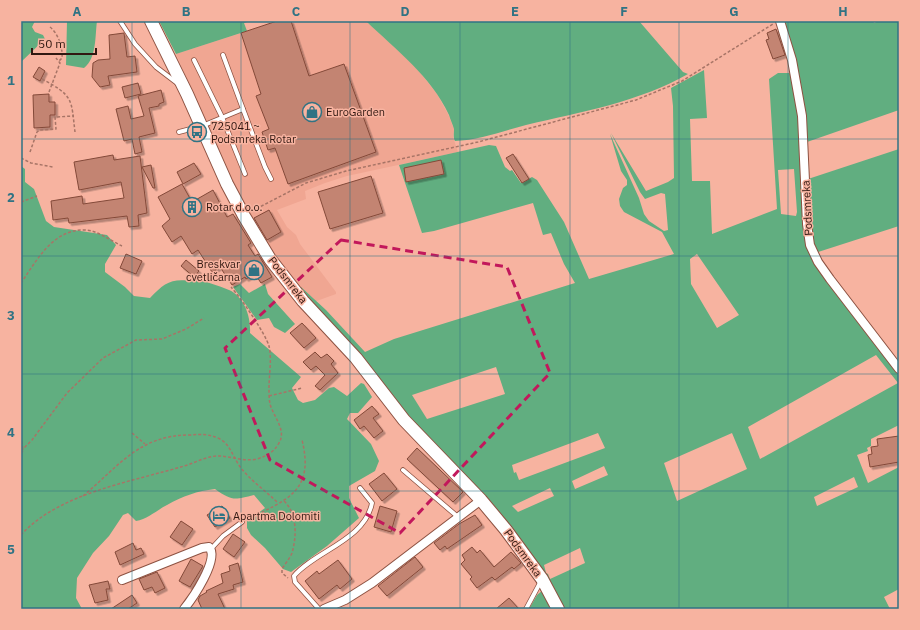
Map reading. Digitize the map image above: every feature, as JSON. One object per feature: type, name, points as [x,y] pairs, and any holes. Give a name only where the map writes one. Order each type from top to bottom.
[{"type":"street","name":"Podsmreka","points":[[151,21],[244,216],[270,258],[296,292],[356,358],[414,431],[482,500],[542,579],[558,609]]},
{"type":"street","name":"Podsmreka","points":[[780,21],[792,60],[802,116],[807,224],[810,245],[818,262],[830,279],[899,369]]},
{"type":"street","points":[[324,609],[345,600],[372,583],[482,500]]},
{"type":"street","points":[[122,580],[202,548],[206,547],[211,549],[210,561],[201,585],[184,609]]},
{"type":"lane","points":[[120,21],[135,44],[156,67],[171,78],[187,94]]},
{"type":"lane","points":[[223,55],[265,167],[271,179]]},
{"type":"lane","points":[[194,60],[222,117],[244,174]]},
{"type":"lane","points":[[179,132],[202,126],[243,109]]},
{"type":"lane","points":[[404,470],[458,518]]},
{"type":"lane","points":[[319,609],[295,582],[294,576],[351,534],[366,518],[372,503],[360,488]]},
{"type":"lane","points":[[211,549],[223,536],[242,522]]},
{"type":"lane","points":[[526,609],[542,579]]},
{"type":"path","points":[[244,216],[306,183],[346,170],[478,142],[636,100],[682,81],[780,21]]},
{"type":"path","points":[[49,92],[51,83],[59,67],[59,61],[62,58],[62,49],[54,30],[50,27]]},
{"type":"path","points":[[56,58],[59,61]]},
{"type":"path","points":[[42,79],[51,83],[66,94],[73,107],[75,132]]},
{"type":"path","points":[[30,152],[40,130],[56,128],[55,117],[74,116]]},
{"type":"path","points":[[21,158],[31,163],[53,167]]},
{"type":"path","points":[[21,202],[37,196]]},
{"type":"path","points":[[21,283],[52,241],[60,235],[86,230],[122,246]]},
{"type":"path","points":[[21,534],[42,516],[81,498],[122,483],[219,456],[235,459],[255,459],[266,456],[280,442],[282,435],[270,404],[269,396],[269,346],[252,317],[231,287]]},
{"type":"path","points":[[22,450],[67,394],[103,358],[136,340],[162,339],[186,329],[204,318]]},
{"type":"path","points":[[269,396],[302,388]]},
{"type":"path","points":[[132,433],[145,444]]},
{"type":"path","points":[[81,498],[107,476],[124,458],[145,444],[156,439],[180,435],[209,434],[220,439],[231,449],[241,468],[278,503]]},
{"type":"path","points":[[21,436],[21,455]]},
{"type":"path","points":[[242,522],[284,501],[296,490],[304,474],[305,461],[302,440]]},
{"type":"path","points":[[284,501],[290,506],[293,513],[295,536],[292,554],[282,569],[282,573],[295,582]]},
{"type":"highlighted area","points":[[341,240],[507,267],[550,373],[400,533],[270,460],[225,348]]},
{"type":"shaded area","points":[[279,21],[366,21],[415,66],[437,94],[454,129],[453,137],[458,152],[347,176],[325,183],[305,191],[306,199],[277,210],[287,227],[296,235],[300,244],[336,292],[336,294],[311,303],[271,257],[239,202],[219,150],[176,54]]},
{"type":"green space","points":[[21,21],[35,21],[32,27],[35,32],[43,35],[45,39],[21,62]]},
{"type":"green space","points":[[67,21],[97,21],[93,52],[88,64],[84,68],[66,65]]},
{"type":"green space","points":[[159,21],[250,21],[244,23],[247,31],[176,54]]},
{"type":"green space","points":[[366,21],[639,21],[683,72],[688,74],[650,92],[589,111],[526,125],[482,137],[455,141],[454,129],[449,115],[433,88],[401,53]]},
{"type":"green space","points":[[782,21],[873,21],[874,23],[879,21],[899,21],[899,110],[807,142]]},
{"type":"green space","points":[[704,70],[707,118],[690,119],[692,181],[710,181],[712,234],[777,209],[769,79],[778,73],[789,73],[792,75],[798,111],[806,240],[899,375],[899,425],[871,439],[871,446],[867,448],[868,451],[857,455],[868,483],[899,467],[899,589],[884,597],[890,609],[563,609],[438,451],[300,289],[301,287],[326,310],[365,352],[394,339],[575,283],[564,264],[551,233],[543,235],[533,203],[434,231],[422,233],[399,165],[489,145],[496,146],[505,167],[510,171],[512,170],[521,183],[532,177],[537,180],[564,222],[589,279],[674,254],[662,232],[624,212],[620,206],[619,199],[623,188],[627,185],[627,180],[621,171],[610,134],[639,198],[644,214],[649,221],[664,231],[668,230],[665,194],[661,193],[645,199],[640,192],[611,133],[646,191],[674,178],[673,106],[671,88]],"holes":[[[794,169],[796,216],[781,214],[778,170]],[[697,254],[739,315],[717,328],[691,284],[690,259]],[[876,355],[898,383],[760,459],[748,427]],[[496,367],[505,394],[427,419],[412,395]],[[598,433],[605,448],[519,480],[516,472],[514,473],[512,465]],[[732,433],[747,469],[677,501],[664,463]],[[604,466],[608,475],[575,489],[572,481]],[[854,477],[858,487],[817,506],[814,497]],[[550,488],[554,496],[518,512],[512,506]],[[580,548],[585,563],[550,579],[546,573],[544,565]]]},
{"type":"green space","points":[[899,149],[899,226],[815,253],[812,242],[808,179]]},
{"type":"green space","points":[[21,166],[25,169],[25,182],[34,189],[46,221],[54,227],[107,235],[116,245],[105,264],[105,272],[134,296],[150,298],[168,283],[179,280],[192,281],[196,278],[225,288],[235,293],[246,308],[250,333],[301,377],[292,388],[298,400],[303,403],[315,400],[329,388],[334,387],[347,396],[361,383],[364,384],[372,397],[358,413],[350,413],[347,419],[371,444],[379,461],[375,471],[349,486],[349,498],[359,518],[327,546],[291,572],[283,569],[265,548],[251,535],[247,528],[247,521],[265,508],[254,495],[242,498],[233,498],[225,496],[215,489],[196,493],[173,502],[140,520],[136,521],[128,513],[123,515],[109,536],[93,553],[77,578],[76,598],[82,609],[21,609]]},
{"type":"green space","points":[[240,284],[249,293],[265,284],[268,294],[295,324],[285,333],[274,327],[269,318],[257,320],[233,287]]},
{"type":"green space","points":[[543,590],[552,609],[529,609],[537,595]]},
{"type":"building","name":"EuroGarden","points":[[277,21],[291,21],[309,76],[344,64],[376,152],[288,184],[275,148],[268,150],[262,132],[269,129],[256,96],[261,94],[241,33]]},
{"type":"building","points":[[776,29],[785,55],[773,59],[766,40],[769,39],[767,33]]},
{"type":"building","points":[[124,33],[127,57],[135,56],[137,72],[108,76],[110,85],[100,87],[92,77],[93,63],[98,60],[110,59],[109,35]]},
{"type":"building","points":[[39,67],[45,71],[40,81],[33,77]]},
{"type":"building","points":[[138,83],[141,94],[125,98],[122,87]]},
{"type":"building","points":[[161,90],[164,102],[159,104],[159,106],[149,108],[155,133],[139,137],[142,152],[135,154],[132,139],[124,141],[116,109],[128,106],[131,119],[144,116],[138,96]]},
{"type":"building","points":[[49,94],[49,102],[55,102],[55,115],[50,115],[50,127],[34,128],[33,95]]},
{"type":"building","points":[[513,154],[529,179],[522,183],[506,158]]},
{"type":"building","points":[[113,155],[114,160],[140,156],[147,213],[138,215],[139,226],[129,227],[127,216],[69,223],[68,218],[53,220],[51,201],[82,196],[83,204],[124,198],[121,182],[79,190],[74,162]]},
{"type":"building","points":[[441,160],[444,174],[406,182],[404,168]]},
{"type":"building","points":[[194,163],[201,174],[183,184],[177,172]]},
{"type":"building","points":[[151,165],[155,188],[153,188],[142,167]]},
{"type":"building","points":[[371,176],[383,213],[330,229],[318,192]]},
{"type":"building","points":[[182,184],[192,202],[213,190],[227,217],[233,214],[251,243],[248,245],[255,256],[258,254],[272,277],[261,283],[255,274],[246,279],[245,277],[232,285],[220,267],[212,272],[198,250],[192,254],[181,236],[172,242],[162,226],[170,219],[158,197]]},
{"type":"building","points":[[269,210],[281,232],[267,240],[254,218]]},
{"type":"building","points":[[126,254],[142,261],[136,274],[120,268]]},
{"type":"building","points":[[186,260],[199,271],[194,277],[181,266]]},
{"type":"building","points":[[302,323],[316,338],[304,348],[290,333]]},
{"type":"building","points":[[315,352],[321,358],[327,354],[334,361],[331,364],[338,373],[320,390],[315,386],[325,375],[316,366],[311,370],[303,362]]},
{"type":"building","points":[[372,406],[379,414],[373,418],[383,431],[374,438],[364,426],[360,429],[354,420]]},
{"type":"building","points":[[899,436],[899,462],[870,467],[868,455],[872,454],[871,447],[878,446],[877,439]]},
{"type":"building","points":[[417,448],[463,492],[453,502],[407,459]]},
{"type":"building","points":[[384,473],[397,489],[382,501],[369,484]]},
{"type":"building","name":"Apartma Dolomiti","points":[[222,506],[230,518],[215,527],[207,515]]},
{"type":"building","points":[[380,506],[397,511],[391,532],[374,527]]},
{"type":"building","points":[[475,515],[482,525],[447,549],[445,546],[440,550],[434,543],[459,524]]},
{"type":"building","points":[[181,521],[193,529],[182,545],[170,537]]},
{"type":"building","points":[[233,534],[245,542],[234,557],[223,549]]},
{"type":"building","points":[[133,543],[136,550],[141,548],[144,554],[120,565],[115,552]]},
{"type":"building","points":[[472,547],[477,553],[480,550],[494,567],[511,552],[521,563],[514,569],[512,567],[495,580],[492,577],[477,588],[470,579],[472,577],[461,564],[465,560],[462,555]]},
{"type":"building","points":[[415,557],[423,567],[387,596],[378,586]]},
{"type":"building","points":[[191,559],[203,566],[190,587],[179,581]]},
{"type":"building","points":[[338,560],[352,579],[340,589],[337,585],[319,599],[305,581],[317,571],[319,574]]},
{"type":"building","points":[[238,563],[243,582],[233,585],[234,589],[218,594],[225,609],[202,609],[198,600],[200,596],[207,592],[206,591],[223,583],[221,574],[230,571],[229,566]]},
{"type":"building","points":[[157,572],[165,588],[155,593],[152,587],[144,590],[139,579]]},
{"type":"building","points":[[108,581],[110,589],[106,589],[108,600],[95,603],[89,585]]},
{"type":"building","points":[[132,595],[137,603],[128,609],[111,609]]},
{"type":"building","points":[[509,598],[519,609],[496,609]]},
{"type":"place","name":"EuroGarden","points":[[312,112]]},
{"type":"place","name":"725041 ~ Podsmreka Rotar","points":[[197,132]]},
{"type":"place","name":"Rotar d.o.o.","points":[[192,207]]},
{"type":"place","name":"Breskvar cvetličarna","points":[[254,270]]},
{"type":"place","name":"Apartma Dolomiti","points":[[219,516]]}]
